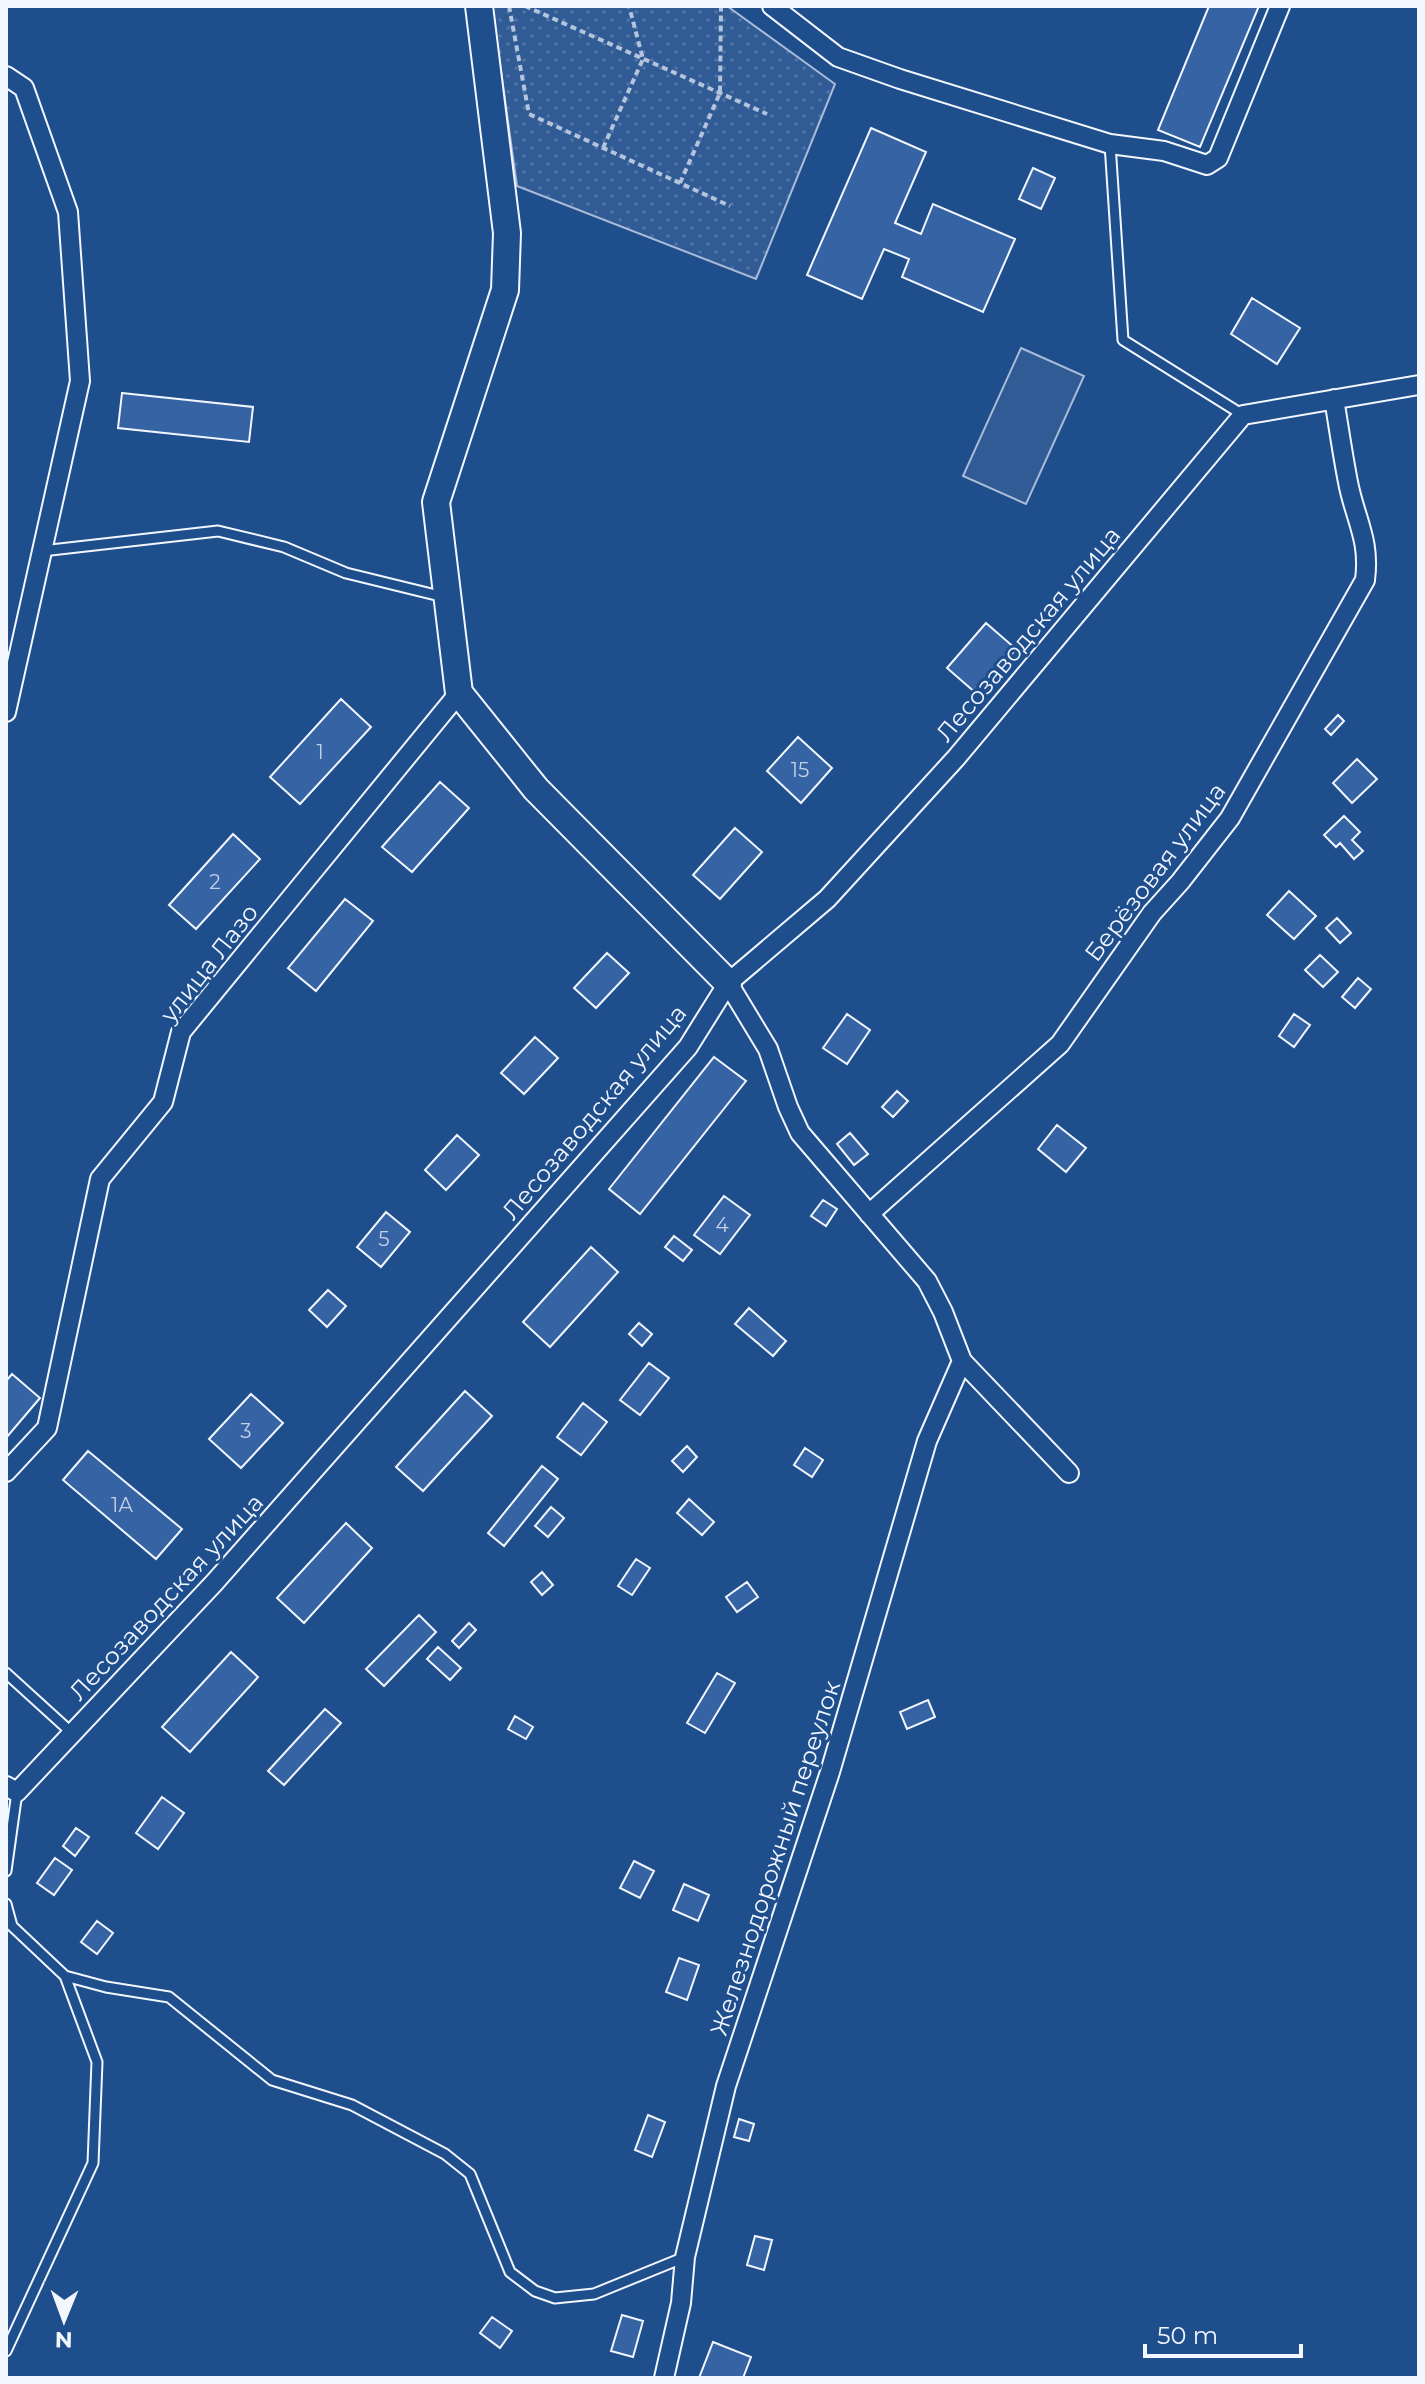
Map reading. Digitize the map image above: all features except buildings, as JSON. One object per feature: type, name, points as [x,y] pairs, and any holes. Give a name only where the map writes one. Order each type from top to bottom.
[{"type":"street","points":[[479,6],[507,233],[505,290],[436,502],[459,693],[536,789],[728,983],[768,1049],[800,1133],[927,1281],[962,1361],[1069,1473]]},
{"type":"street","points":[[772,6],[838,57],[1110,144],[1164,151],[1207,165],[1218,158],[1280,6]]},
{"type":"street","points":[[6,76],[24,88],[68,212],[80,381],[6,712]]},
{"type":"street","points":[[1243,415],[1419,385]]},
{"type":"street","name":"Берёзовая улица","points":[[869,1214],[1060,1044],[1152,913],[1203,853],[1238,805],[1365,580],[1367,557],[1363,529],[1350,491],[1334,399]]},
{"type":"street","name":"Лесозаводская улица","points":[[11,1789],[72,1733],[214,1583],[688,1047],[728,983],[827,899],[956,758],[1243,415]]},
{"type":"street","name":"улица Лазо","points":[[6,1472],[47,1428],[100,1179],[163,1102],[181,1032],[459,693]]},
{"type":"street","name":"Железнодорожный переулок","points":[[664,2378],[681,2303],[685,2257],[726,2086],[830,1772],[927,1441],[962,1361]]},
{"type":"lane","points":[[1110,144],[1123,340],[1243,415]]},
{"type":"lane","points":[[42,551],[218,531],[284,547],[346,573],[447,598]]},
{"type":"lane","points":[[6,1673],[72,1733]]},
{"type":"lane","points":[[6,1871],[11,1789]]},
{"type":"lane","points":[[6,1904],[12,1926],[65,1976],[97,2062],[93,2163],[6,2351]]},
{"type":"lane","points":[[65,1976],[106,1987],[169,1997],[272,2080],[352,2105],[445,2154],[470,2174],[510,2272],[535,2291],[555,2298],[594,2294],[685,2257]]},
{"type":"path","points":[[509,6],[529,114],[730,206]]},
{"type":"path","points":[[525,6],[767,114]]},
{"type":"path","points":[[603,148],[643,59],[629,6]]},
{"type":"path","points":[[680,183],[720,93],[721,6]]},
{"type":"shaded area","points":[[492,6],[727,6],[835,84],[756,279],[517,186]]},
{"type":"shaded area","points":[[1021,348],[1084,376],[1026,504],[963,476]]}]
